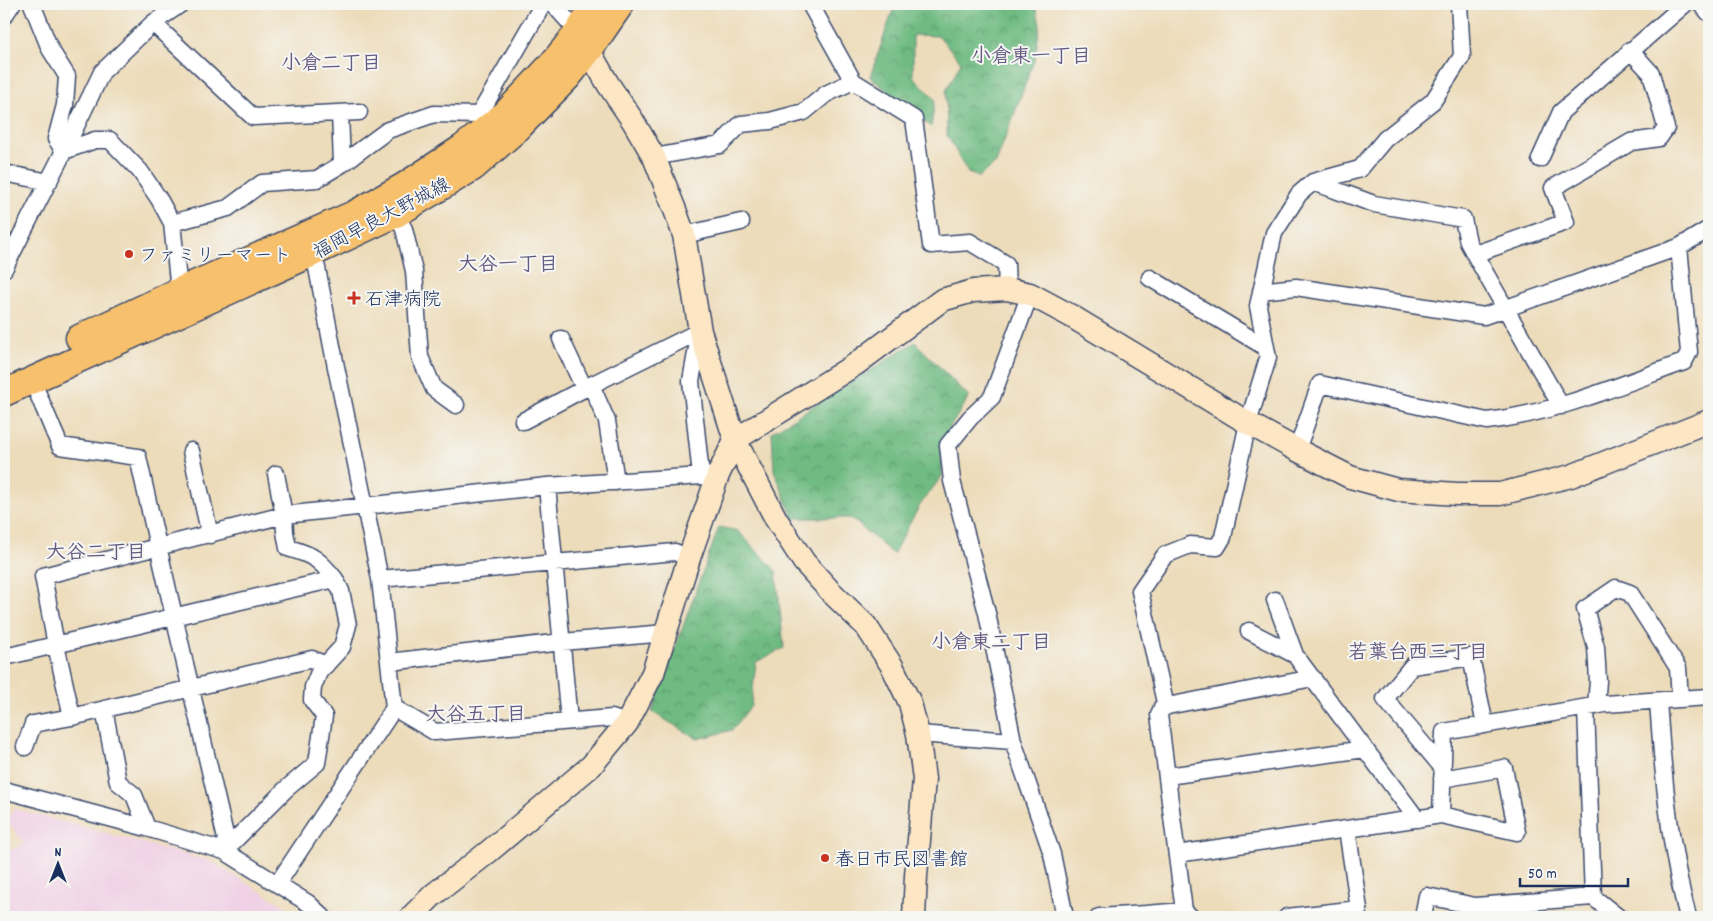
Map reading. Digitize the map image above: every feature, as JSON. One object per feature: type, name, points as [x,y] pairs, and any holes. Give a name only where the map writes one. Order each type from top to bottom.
[{"type":"main road","name":"福岡早良大野城線","points":[[4,392],[312,254],[396,214],[474,167],[517,129],[568,77],[584,40],[595,4]]},
{"type":"main road","name":"福岡早良大野城線","points":[[4,373],[179,291],[354,214],[404,186],[462,148],[505,114],[551,65],[584,40],[621,4]]},
{"type":"street","points":[[4,16],[12,4]]},
{"type":"street","points":[[32,4],[50,49],[67,76],[65,105],[56,139],[64,151]]},
{"type":"street","points":[[4,269],[49,182],[102,72],[153,22],[181,4]]},
{"type":"street","points":[[172,224],[228,208],[262,183],[317,179],[342,164],[388,130],[434,114],[479,115],[543,4]]},
{"type":"street","points":[[553,4],[584,40],[608,84],[633,120],[654,157],[684,235],[700,331],[735,440],[776,519],[804,562],[866,626],[892,666],[910,703],[918,734],[924,779],[914,917]]},
{"type":"street","points":[[810,4],[853,81],[914,119],[931,245],[970,242],[1006,264],[1006,289]]},
{"type":"street","points":[[1166,706],[1140,590],[1166,555],[1190,545],[1217,547],[1223,537],[1248,423],[1268,358],[1258,306],[1274,233],[1300,194],[1313,182],[1360,169],[1385,139],[1434,101],[1462,56],[1459,4]]},
{"type":"street","points":[[1540,159],[1562,112],[1630,50],[1685,4]]},
{"type":"street","points":[[1701,4],[1709,13]]},
{"type":"street","points":[[153,22],[253,117],[359,112]]},
{"type":"street","points":[[1475,254],[1566,222],[1553,188],[1630,142],[1659,138],[1666,128],[1651,73],[1630,50]]},
{"type":"street","points":[[654,157],[720,145],[741,124],[770,122],[804,112],[826,94],[853,81]]},
{"type":"street","points":[[340,113],[342,164]]},
{"type":"street","points":[[64,151],[95,140],[110,140],[140,171],[159,199],[172,224],[179,291],[173,307],[157,323]]},
{"type":"street","points":[[4,173],[49,182]]},
{"type":"street","points":[[1313,182],[1374,204],[1463,219],[1468,242],[1561,406]]},
{"type":"street","points":[[404,186],[396,201],[396,214],[404,229],[414,272],[420,357],[434,389],[456,405]]},
{"type":"street","points":[[354,214],[386,208],[396,214]]},
{"type":"street","points":[[684,235],[741,222]]},
{"type":"street","points":[[278,883],[394,708],[380,579],[317,268],[312,254],[312,242],[320,228]]},
{"type":"street","points":[[1261,291],[1296,287],[1484,316],[1679,248],[1709,229]]},
{"type":"street","points":[[265,253],[295,247],[304,248],[312,254]]},
{"type":"street","points":[[1297,450],[1320,384],[1487,421],[1515,418],[1561,406],[1684,362],[1689,352],[1679,248]]},
{"type":"street","points":[[1150,278],[1265,347]]},
{"type":"street","points":[[179,291],[193,297],[242,285]]},
{"type":"street","points":[[411,917],[433,895],[487,853],[591,766],[627,723],[653,674],[689,558],[710,476],[735,440],[856,364],[942,300],[973,291],[1006,289],[1030,294],[1071,316],[1248,423],[1297,450],[1350,477],[1398,490],[1456,494],[1500,494],[1571,476],[1709,421]]},
{"type":"street","points":[[1030,294],[992,396],[970,418],[948,445],[952,481],[987,613],[1013,741],[1052,854],[1065,917]]},
{"type":"street","points":[[523,421],[700,331]]},
{"type":"street","points":[[700,331],[691,381],[710,476]]},
{"type":"street","points":[[561,340],[607,421],[616,482]]},
{"type":"street","points":[[32,380],[60,446],[138,457],[226,839],[224,851]]},
{"type":"street","points":[[191,451],[210,535]]},
{"type":"street","points":[[224,851],[286,789],[317,763],[324,716],[312,700],[313,686],[320,672],[342,647],[348,625],[341,591],[335,579],[322,562],[303,552],[288,548],[276,474]]},
{"type":"street","points":[[72,717],[43,576],[284,515],[547,486],[710,476]]},
{"type":"street","points":[[547,486],[569,721]]},
{"type":"street","points":[[380,579],[675,552],[689,558]]},
{"type":"street","points":[[9,656],[335,579]]},
{"type":"street","points":[[1593,897],[1591,707],[1598,681],[1596,647],[1585,609],[1616,588],[1630,593],[1678,668],[1680,699]]},
{"type":"street","points":[[1275,600],[1295,655],[1417,819]]},
{"type":"street","points":[[1249,631],[1295,655]]},
{"type":"street","points":[[389,662],[562,642],[666,633]]},
{"type":"street","points":[[1442,773],[1385,699],[1412,666],[1472,657],[1485,725]]},
{"type":"street","points":[[25,747],[33,724],[72,717],[312,659],[326,665]]},
{"type":"street","points":[[1099,917],[1188,914],[1177,854],[1167,776],[1160,715],[1162,707],[1313,678]]},
{"type":"street","points":[[1441,815],[1444,732],[1591,707],[1709,697]]},
{"type":"street","points":[[1658,701],[1663,778],[1682,896],[1688,917]]},
{"type":"street","points":[[394,708],[435,732],[612,718],[627,723]]},
{"type":"street","points":[[104,709],[118,782],[134,795],[147,828]]},
{"type":"street","points":[[918,734],[1013,741]]},
{"type":"street","points":[[1167,776],[1365,749]]},
{"type":"street","points":[[1177,854],[1441,815],[1517,832],[1504,768],[1442,773]]},
{"type":"street","points":[[4,790],[147,828],[224,851],[308,903],[323,917]]},
{"type":"street","points":[[1287,917],[1359,909],[1347,829]]},
{"type":"street","points":[[1423,917],[1427,896],[1476,906],[1593,897],[1618,917]]},
{"type":"shaded area","points":[[15,809],[210,861],[303,917],[4,917],[4,854],[24,843],[6,819]]},
{"type":"green space","points":[[889,4],[1035,4],[1040,24],[1035,58],[996,163],[979,177],[968,173],[947,135],[946,91],[961,62],[939,36],[913,35],[913,76],[935,99],[931,127],[870,77],[893,10]]},
{"type":"green space","points":[[915,342],[969,397],[942,440],[942,476],[920,505],[893,554],[851,518],[793,518],[774,470],[772,432]]},
{"type":"green space","points":[[719,527],[738,531],[776,571],[784,648],[756,662],[751,706],[732,730],[698,739],[652,712]]},
{"type":"place","name":"ファミリーマート","points":[[129,254]]},
{"type":"place","name":"石津病院","points":[[354,298]]},
{"type":"place","name":"春日市民図書館","points":[[825,858]]},
{"type":"district","name":"小倉東一丁目","points":[[1031,55]]},
{"type":"district","name":"小倉二丁目","points":[[331,62]]},
{"type":"district","name":"大谷一丁目","points":[[508,263]]},
{"type":"district","name":"大谷二丁目","points":[[96,551]]},
{"type":"district","name":"小倉東二丁目","points":[[991,641]]},
{"type":"district","name":"若葉台西三丁目","points":[[1418,651]]},
{"type":"district","name":"大谷五丁目","points":[[476,713]]}]
